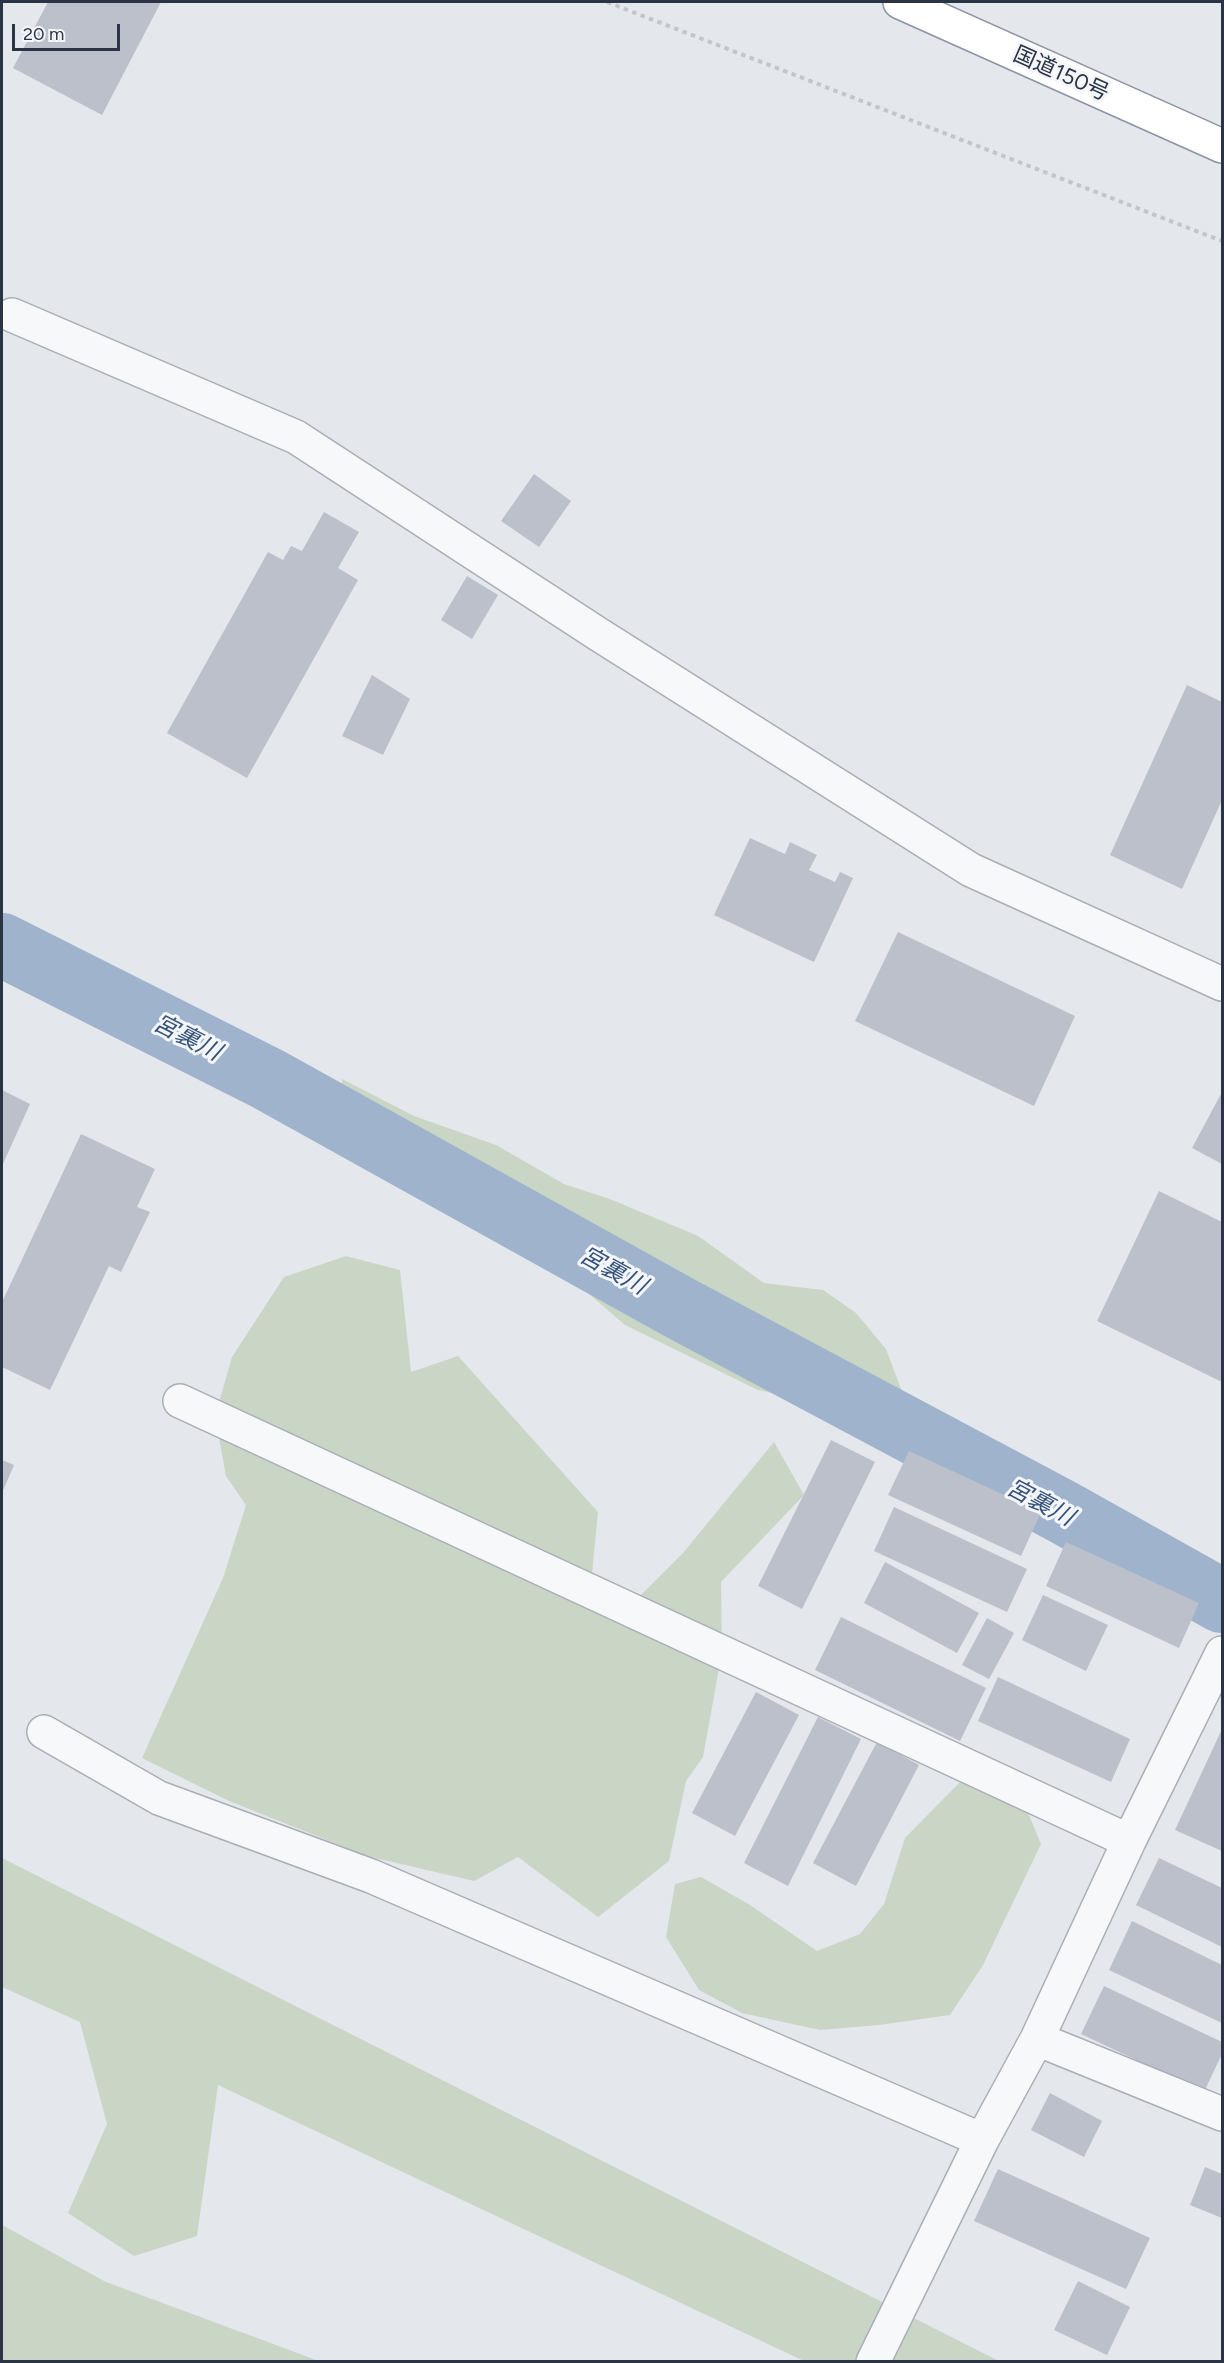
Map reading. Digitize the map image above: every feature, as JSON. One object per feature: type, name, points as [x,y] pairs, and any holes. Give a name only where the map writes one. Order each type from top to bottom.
[{"type":"highway","name":"国道150号","points":[[900,2],[1222,146]]},
{"type":"street","points":[[12,315],[296,437],[598,634],[971,870],[1222,984]]},
{"type":"street","points":[[180,1401],[1129,1841]]},
{"type":"street","points":[[873,2361],[982,2140],[1037,2038],[1129,1841],[1222,1653]]},
{"type":"street","points":[[44,1732],[159,1798],[370,1876],[982,2140]]},
{"type":"street","points":[[1037,2038],[1222,2114]]},
{"type":"path","points":[[607,2],[1222,241]]},
{"type":"green space","points":[[342,1079],[414,1116],[496,1145],[564,1184],[610,1199],[698,1236],[764,1283],[823,1290],[856,1313],[886,1349],[903,1394],[842,1407],[758,1390],[625,1325],[506,1222],[342,1155]]},
{"type":"green space","points":[[346,1256],[400,1270],[411,1372],[458,1356],[598,1512],[592,1574],[636,1600],[683,1553],[774,1442],[804,1495],[721,1582],[722,1652],[703,1757],[686,1781],[669,1861],[598,1917],[518,1857],[474,1881],[367,1856],[229,1801],[142,1758],[223,1578],[246,1505],[226,1476],[215,1416],[232,1357],[284,1277]]},
{"type":"green space","points":[[965,1777],[1026,1808],[1041,1844],[983,1965],[950,2015],[820,2030],[742,2013],[699,1990],[666,1937],[675,1884],[701,1877],[750,1905],[817,1951],[860,1934],[884,1904],[905,1838]]},
{"type":"green space","points":[[2,1858],[999,2361],[804,2361],[218,2085],[197,2236],[134,2256],[68,2213],[107,2124],[80,2022],[2,1987]]},
{"type":"green space","points":[[2,2225],[106,2282],[319,2361],[2,2361]]},
{"type":"building","points":[[48,2],[161,2],[102,115],[13,68]]},
{"type":"building","points":[[534,474],[571,501],[539,547],[501,521]]},
{"type":"building","points":[[324,512],[359,532],[338,568],[358,580],[247,778],[167,733],[268,552],[283,560],[291,546],[302,551]]},
{"type":"building","points":[[467,576],[498,595],[472,639],[441,620]]},
{"type":"building","points":[[372,675],[410,699],[383,755],[342,736]]},
{"type":"building","points":[[1187,685],[1222,702],[1222,800],[1182,889],[1110,855]]},
{"type":"building","points":[[750,838],[785,854],[790,842],[817,855],[809,870],[835,882],[840,872],[853,878],[814,962],[714,915]]},
{"type":"building","points":[[898,932],[1075,1016],[1034,1106],[855,1021]]},
{"type":"building","points":[[2,1090],[30,1104],[2,1166]]},
{"type":"building","points":[[1222,1092],[1222,1164],[1192,1148]]},
{"type":"building","points":[[81,1134],[155,1169],[137,1207],[150,1212],[121,1272],[109,1266],[50,1390],[2,1367],[2,1302]]},
{"type":"building","points":[[1159,1191],[1222,1222],[1222,1382],[1097,1321]]},
{"type":"building","points":[[831,1440],[875,1462],[802,1609],[758,1586]]},
{"type":"building","points":[[909,1451],[1041,1512],[1021,1556],[888,1495]]},
{"type":"building","points":[[2,1460],[14,1465],[2,1493]]},
{"type":"building","points":[[894,1507],[1027,1569],[1007,1612],[874,1551]]},
{"type":"building","points":[[1066,1542],[1199,1603],[1179,1648],[1046,1586]]},
{"type":"building","points":[[885,1562],[979,1613],[957,1653],[864,1603]]},
{"type":"building","points":[[1043,1595],[1108,1625],[1086,1671],[1022,1640]]},
{"type":"building","points":[[841,1617],[986,1688],[960,1741],[815,1670]]},
{"type":"building","points":[[987,1618],[1014,1633],[989,1679],[962,1665]]},
{"type":"building","points":[[998,1677],[1130,1739],[1111,1782],[978,1721]]},
{"type":"building","points":[[756,1692],[799,1715],[735,1836],[692,1813]]},
{"type":"building","points":[[818,1717],[861,1739],[788,1886],[744,1863]]},
{"type":"building","points":[[1222,1729],[1222,1851],[1175,1830]]},
{"type":"building","points":[[877,1742],[919,1765],[856,1886],[813,1863]]},
{"type":"building","points":[[1159,1858],[1222,1888],[1222,1947],[1136,1905]]},
{"type":"building","points":[[1132,1921],[1222,1965],[1222,2023],[1109,1970]]},
{"type":"building","points":[[1104,1986],[1222,2042],[1222,2054],[1204,2092],[1081,2034]]},
{"type":"building","points":[[1050,2093],[1102,2121],[1084,2157],[1031,2130]]},
{"type":"building","points":[[1205,2167],[1222,2174],[1222,2218],[1190,2205]]},
{"type":"building","points":[[998,2169],[1150,2238],[1126,2289],[974,2221]]},
{"type":"building","points":[[1078,2281],[1130,2307],[1107,2355],[1054,2330]]},
{"type":"waterway","name":"宮裏川","points":[[2,945],[268,1079],[680,1308],[1063,1512],[1222,1601]]}]
